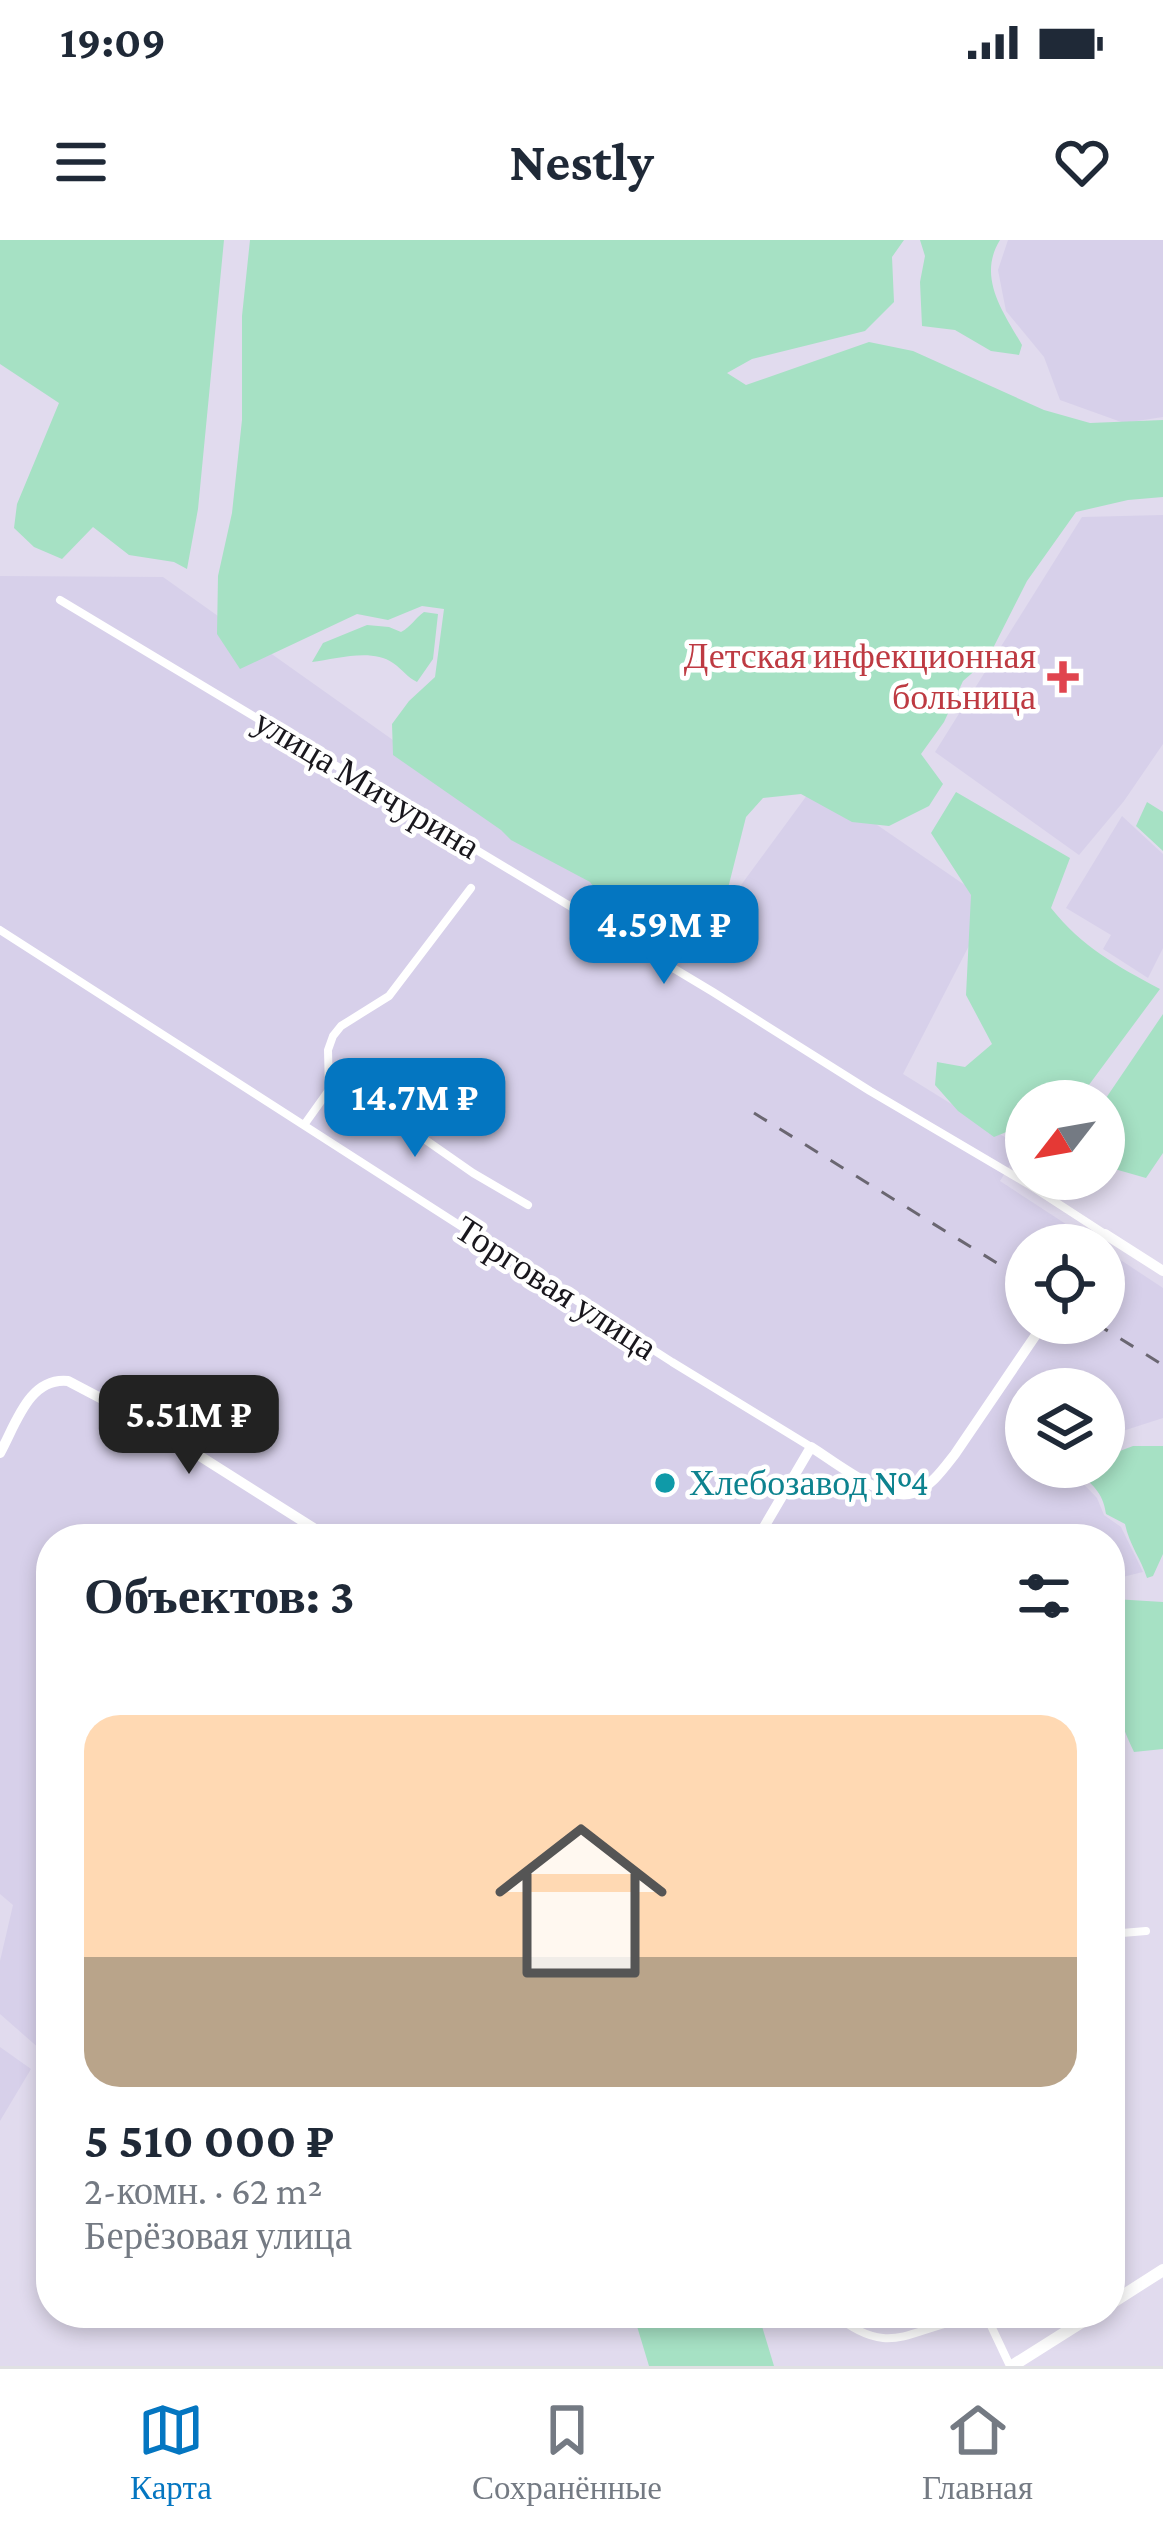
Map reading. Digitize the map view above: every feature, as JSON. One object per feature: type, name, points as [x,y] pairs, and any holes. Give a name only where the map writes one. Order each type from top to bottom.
[{"type":"main road","points":[[1125,2294],[1163,2270]]},
{"type":"main road","points":[[1011,2366],[1072,2328]]},
{"type":"street","name":"улица Мичурина","points":[[60,601],[1028,1184],[1080,1224]]},
{"type":"street","points":[[304,1126],[329,1090],[328,1050],[333,1036],[389,996],[472,888]]},
{"type":"street","name":"Торговая улица","points":[[0,930],[811,1447]]},
{"type":"street","points":[[330,1073],[473,1173],[528,1205]]},
{"type":"street","name":"улица Мичурина","points":[[1125,1252],[1163,1270]]},
{"type":"street","points":[[767,1524],[811,1447],[885,1492],[914,1493],[955,1454],[1030,1344]]},
{"type":"street","points":[[0,1453],[31,1397],[39,1387],[59,1379],[126,1411],[307,1524]]},
{"type":"street","points":[[1125,1933],[1146,1931]]},
{"type":"street","points":[[845,2328],[856,2342]]},
{"type":"street","points":[[921,2343],[947,2328]]},
{"type":"street","points":[[992,2328],[1011,2366]]},
{"type":"shaded area","points":[[1008,240],[1163,240],[1163,417],[1124,423],[1060,400],[1044,357],[1006,311],[998,270]]},
{"type":"shaded area","points":[[1163,515],[1163,744],[1079,855],[935,752],[1082,517]]},
{"type":"shaded area","points":[[0,576],[163,577],[692,952],[816,783],[991,903],[903,1074],[1005,1137],[1005,1173],[1000,1181],[1005,1184],[1005,1200],[1029,1200],[1066,1224],[1005,1224],[1005,1344],[1125,1344],[1125,1263],[1163,1288],[1163,1418],[1125,1430],[1125,1368],[1005,1368],[1005,1488],[1087,1488],[1104,1515],[1117,1524],[36,1524],[36,2046],[0,2014],[0,1961],[13,1905],[0,1894]]},
{"type":"shaded area","points":[[1122,816],[1163,854],[1163,948],[1148,978],[1103,949],[1111,935],[1066,908]]},
{"type":"shaded area","points":[[1125,1535],[1143,1572],[1125,1576]]},
{"type":"shaded area","points":[[0,2047],[31,2069],[0,2121]]},
{"type":"green space","points":[[0,240],[224,240],[198,509],[187,569],[174,562],[129,555],[93,527],[62,559],[34,547],[14,528],[17,504],[59,403],[0,364]]},
{"type":"green space","points":[[250,240],[904,240],[892,257],[894,302],[865,331],[752,359],[727,373],[746,385],[869,342],[913,351],[1044,410],[1090,423],[1163,420],[1163,497],[1076,512],[1027,581],[987,660],[963,681],[944,722],[921,754],[943,784],[929,806],[889,826],[852,822],[801,794],[763,798],[746,817],[722,912],[676,950],[609,907],[590,882],[511,840],[393,755],[392,724],[435,677],[444,609],[422,606],[388,620],[357,614],[240,669],[217,634],[218,576],[232,513],[242,420],[242,316]]},
{"type":"green space","points":[[920,240],[1000,240],[991,267],[992,281],[1022,345],[1019,355],[991,351],[955,330],[922,326],[920,282],[925,256]]},
{"type":"green space","points":[[424,612],[438,614],[433,659],[417,682],[375,656],[312,662],[323,643],[367,625],[401,632]]},
{"type":"green space","points":[[956,792],[1070,858],[1051,908],[1088,945],[1160,989],[1093,1080],[1005,1080],[1005,1133],[994,1137],[958,1111],[935,1085],[937,1062],[965,1067],[992,1044],[966,995],[971,895],[931,833]]},
{"type":"green space","points":[[1147,802],[1163,812],[1163,851],[1136,826]]},
{"type":"green space","points":[[1163,1014],[1163,1153],[1146,1178],[1125,1172],[1125,1080],[1118,1080]]},
{"type":"green space","points":[[1163,1446],[1163,1554],[1153,1576],[1147,1578],[1125,1524],[1106,1514],[1094,1488],[1125,1488],[1125,1449]]},
{"type":"green space","points":[[1125,1600],[1163,1602],[1163,1749],[1134,1752],[1125,1729]]},
{"type":"green space","points":[[638,2328],[763,2328],[774,2366],[649,2366]]},
{"type":"railway","points":[[754,1113],[1005,1268]]},
{"type":"railway","points":[[1125,1342],[1163,1365]]},
{"type":"place","name":"Детская инфекционная больница","points":[[1063,677]]},
{"type":"place","name":"Хлебозавод №4","points":[[665,1483]]}]
